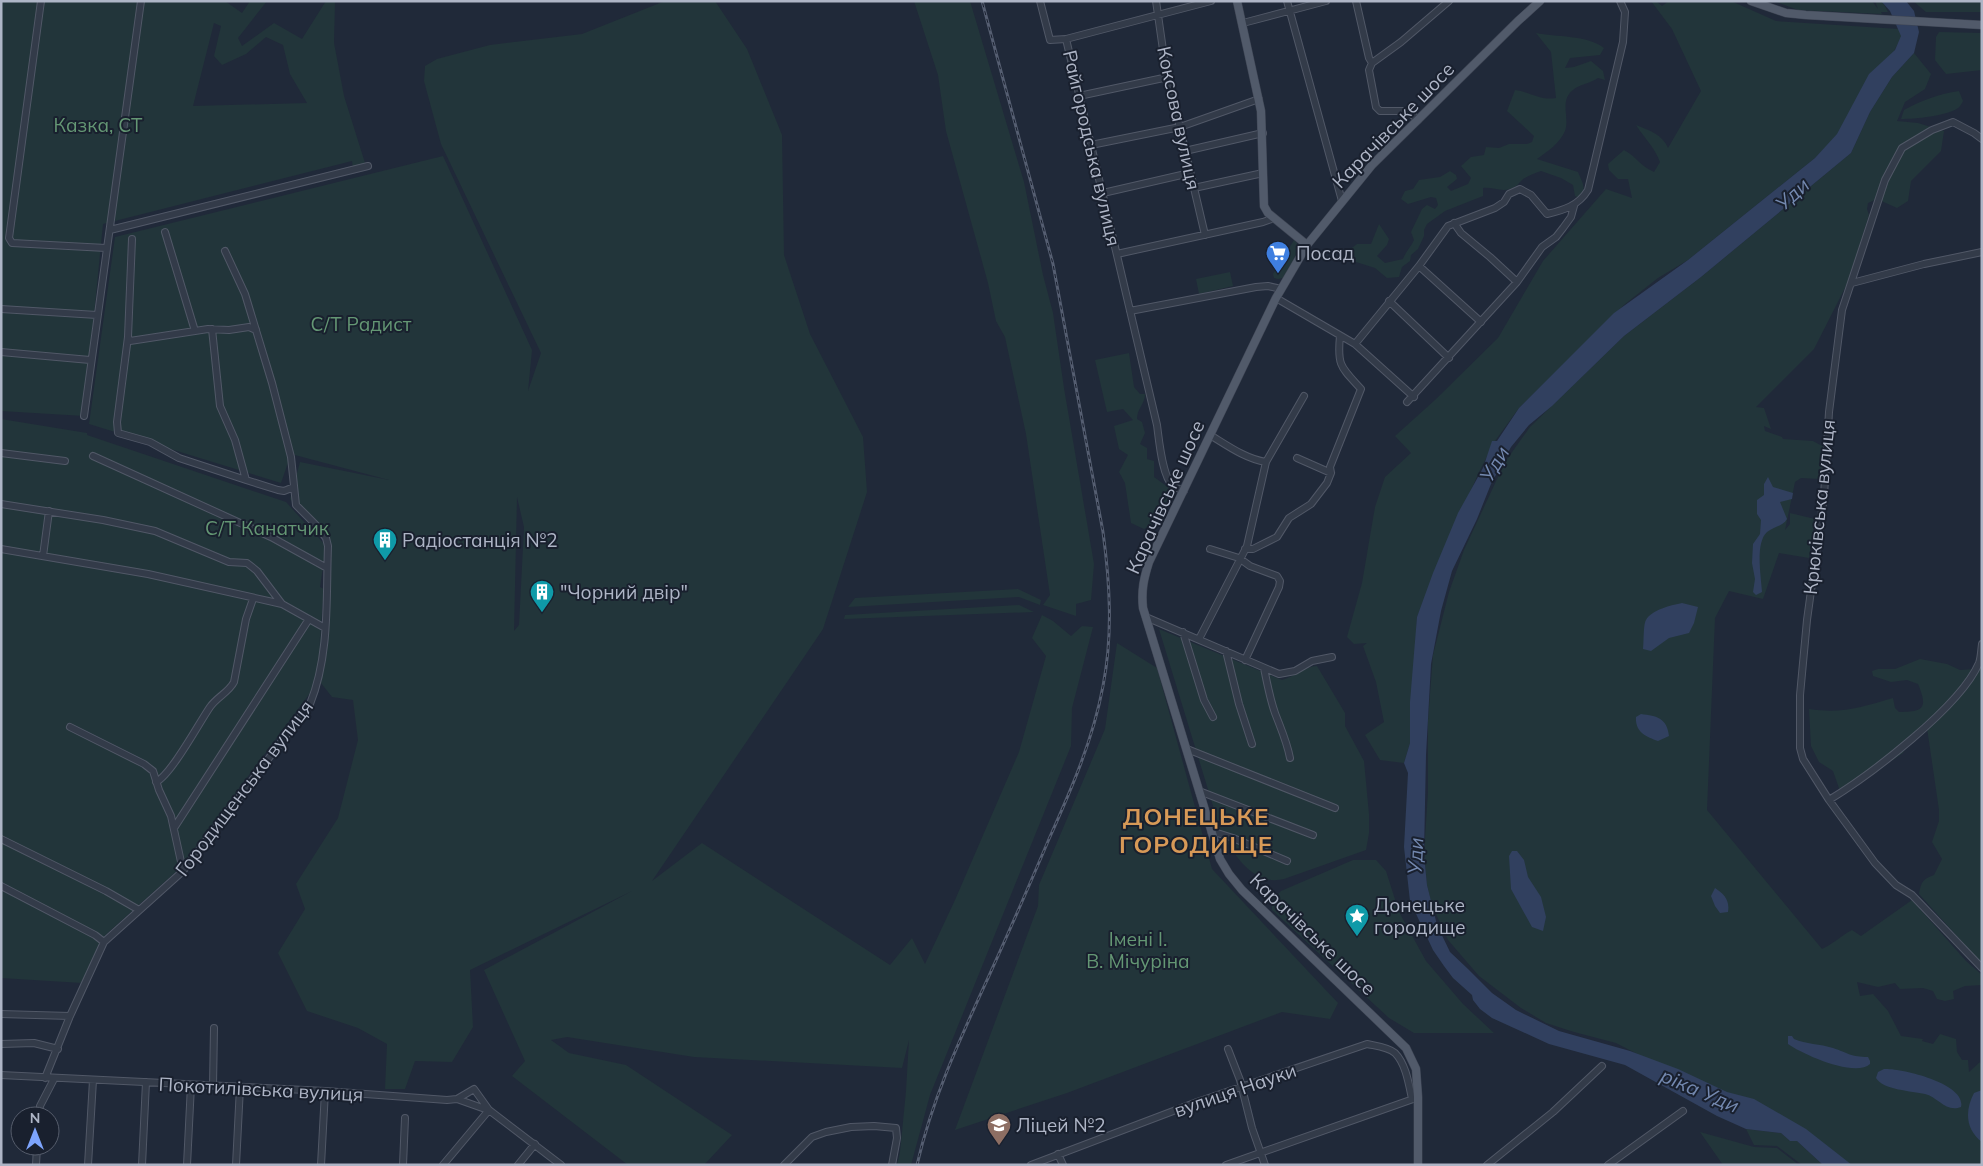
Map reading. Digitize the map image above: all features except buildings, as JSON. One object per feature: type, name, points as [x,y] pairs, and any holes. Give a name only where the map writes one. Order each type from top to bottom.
[{"type":"main road","points":[[1237,1],[1259,99],[1263,133],[1264,206],[1274,218],[1307,245]]},
{"type":"main road","name":"Карачівське шосе","points":[[1418,1165],[1415,1064],[1406,1048],[1242,890],[1228,874],[1220,859],[1141,594],[1142,583],[1150,562],[1276,298],[1307,245],[1372,165],[1540,1]]},
{"type":"main road","points":[[1751,1],[1786,13],[1824,17],[1982,25]]},
{"type":"street","points":[[41,1],[8,237],[12,243],[106,248]]},
{"type":"street","points":[[84,416],[90,360],[110,230],[141,1]]},
{"type":"street","name":"Райгородська вулиця","points":[[1040,1],[1050,40],[1066,39],[1168,480],[1173,486],[1184,490]]},
{"type":"street","name":"Коксова вулиця","points":[[1156,1],[1168,77],[1205,235]]},
{"type":"street","points":[[1066,39],[1211,1]]},
{"type":"street","points":[[1287,1],[1342,201]]},
{"type":"street","points":[[1243,23],[1326,1]]},
{"type":"street","points":[[1356,1],[1369,58],[1372,62]]},
{"type":"street","points":[[1418,120],[1408,111],[1378,110],[1373,98],[1369,67],[1372,62],[1401,42],[1449,1]]},
{"type":"street","points":[[1355,344],[1419,266],[1448,226],[1495,208],[1504,202],[1509,194],[1520,189],[1531,195],[1547,214],[1574,206],[1584,197],[1588,190],[1623,42],[1625,12],[1620,1]]},
{"type":"street","points":[[1080,96],[1168,77]]},
{"type":"street","points":[[1091,146],[1180,127],[1259,99]]},
{"type":"street","name":"Крюківська вулиця","points":[[1982,139],[1953,122],[1932,130],[1902,148],[1885,180],[1842,310],[1830,402],[1824,496],[1807,620],[1800,695],[1800,748],[1803,759],[1829,800],[1875,863],[1896,885],[1912,895],[1982,968]]},
{"type":"street","points":[[1185,151],[1263,133]]},
{"type":"street","points":[[110,230],[368,166]]},
{"type":"street","points":[[1194,188],[1263,173]]},
{"type":"street","points":[[1102,193],[1190,174]]},
{"type":"street","points":[[1407,402],[1414,397],[1517,282],[1542,247],[1556,237],[1571,217],[1574,206]]},
{"type":"street","points":[[1117,254],[1264,222],[1274,218]]},
{"type":"street","points":[[1454,223],[1461,233],[1490,256],[1517,282]]},
{"type":"street","points":[[165,232],[195,331]]},
{"type":"street","points":[[132,239],[128,336],[117,422],[118,433],[150,442],[179,458],[278,490],[284,491],[294,487]]},
{"type":"street","name":"Городищенська вулиця","points":[[46,1078],[70,1016],[104,942],[183,871],[310,704],[319,683],[325,628],[328,546],[326,538],[296,505],[291,458],[272,383],[245,294],[225,251]]},
{"type":"street","points":[[1852,283],[1924,264],[1982,252]]},
{"type":"street","points":[[1419,266],[1481,322]]},
{"type":"street","points":[[1130,311],[1256,287],[1281,289]]},
{"type":"street","points":[[1276,298],[1355,344],[1414,397]]},
{"type":"street","points":[[1389,301],[1449,358]]},
{"type":"street","points":[[1,309],[97,315]]},
{"type":"street","points":[[128,336],[130,341],[138,341],[212,329],[229,330],[249,327],[256,330]]},
{"type":"street","points":[[212,329],[220,406],[235,440],[246,480]]},
{"type":"street","points":[[1245,549],[1253,550],[1277,537],[1289,518],[1311,504],[1327,483],[1331,473],[1330,467],[1361,389],[1342,368],[1338,355],[1340,336]]},
{"type":"street","points":[[1,352],[90,360]]},
{"type":"street","points":[[1199,639],[1245,549],[1254,522],[1258,493],[1266,462],[1304,396]]},
{"type":"street","points":[[1210,435],[1246,456],[1266,462]]},
{"type":"street","points":[[1,453],[65,461]]},
{"type":"street","points":[[93,456],[271,537],[327,568]]},
{"type":"street","points":[[1297,458],[1331,473]]},
{"type":"street","points":[[1,504],[155,531],[229,562],[247,563],[257,571],[282,604]]},
{"type":"street","points":[[43,556],[49,512]]},
{"type":"street","points":[[1,549],[148,574],[282,604],[325,628]]},
{"type":"street","points":[[1210,549],[1239,558],[1250,566],[1277,576],[1280,581],[1279,587],[1245,660]]},
{"type":"street","points":[[156,782],[160,780],[172,765],[212,704],[232,686],[246,619],[253,599]]},
{"type":"street","points":[[1148,618],[1280,674],[1286,674],[1312,661],[1332,658]]},
{"type":"street","points":[[174,828],[309,619]]},
{"type":"street","points":[[1183,632],[1204,700],[1213,717]]},
{"type":"street","points":[[1829,800],[1884,762],[1945,709],[1971,678],[1980,662],[1982,644]]},
{"type":"street","points":[[1226,651],[1239,704],[1252,744]]},
{"type":"street","points":[[1264,668],[1269,692],[1283,730],[1290,758]]},
{"type":"street","points":[[70,727],[144,764],[152,771],[171,816],[183,871]]},
{"type":"street","points":[[1187,750],[1335,808]]},
{"type":"street","points":[[1199,791],[1313,835]]},
{"type":"street","points":[[1211,831],[1233,838],[1287,861]]},
{"type":"street","points":[[1,839],[139,910]]},
{"type":"street","points":[[1,886],[95,935],[104,942]]},
{"type":"street","points":[[1,1014],[70,1016]]},
{"type":"street","points":[[213,1086],[214,1028]]},
{"type":"street","points":[[1,1044],[34,1043],[58,1049]]},
{"type":"street","name":"вулиця Науки","points":[[1031,1165],[1242,1087],[1367,1044],[1394,1052],[1415,1098]]},
{"type":"street","points":[[1228,1048],[1242,1087],[1265,1165]]},
{"type":"street","points":[[1488,1165],[1553,1112],[1602,1066]]},
{"type":"street","name":"Покотилівська вулиця","points":[[1,1075],[447,1100],[457,1099]]},
{"type":"street","points":[[40,1106],[54,1079]]},
{"type":"street","points":[[88,1165],[93,1080]]},
{"type":"street","points":[[142,1165],[146,1082]]},
{"type":"street","points":[[187,1165],[191,1085]]},
{"type":"street","points":[[236,1165],[240,1087]]},
{"type":"street","points":[[457,1099],[474,1089],[489,1110]]},
{"type":"street","points":[[321,1165],[326,1092]]},
{"type":"street","points":[[1226,1165],[1415,1098]]},
{"type":"street","points":[[457,1099],[489,1110],[561,1165]]},
{"type":"street","points":[[443,1165],[489,1110]]},
{"type":"street","points":[[1608,1165],[1683,1111]]},
{"type":"street","points":[[403,1165],[405,1118]]},
{"type":"street","points":[[784,1165],[812,1137],[851,1127],[896,1128],[897,1138],[892,1165]]},
{"type":"street","points":[[518,1165],[535,1144]]},
{"type":"street","points":[[1058,1154],[1063,1165]]},
{"type":"green space","name":"Казка, СТ","points":[[1,1],[225,1],[242,13],[250,1],[267,1],[238,38],[242,46],[274,23],[302,39],[326,1],[335,1],[334,43],[344,96],[365,163],[353,168],[352,161],[103,224],[84,416],[1,411]],"holes":[[[214,23],[221,26],[214,56],[222,65],[246,54],[266,37],[283,45],[290,74],[307,103],[193,106]]]},
{"type":"green space","points":[[665,1],[715,1],[747,49],[782,135],[784,255],[810,334],[863,437],[867,492],[823,629],[652,881],[702,843],[890,965],[912,938],[925,964],[1019,752],[1046,656],[1032,638],[1042,615],[1053,621],[1071,636],[1082,626],[1093,627],[1072,708],[1071,746],[930,1095],[911,1165],[897,1165],[906,1091],[909,1040],[902,1068],[694,1057],[567,1037],[551,1040],[569,1053],[626,1065],[732,1135],[704,1165],[628,1165],[512,1076],[525,1061],[484,970],[632,891],[470,970],[473,1027],[452,1062],[415,1061],[405,1089],[385,1089],[387,1044],[358,1028],[307,1011],[278,953],[305,909],[296,884],[338,818],[358,740],[353,700],[332,697],[317,678],[316,685],[179,869],[102,938],[82,983],[1,978],[1,419],[87,433],[87,435],[286,502],[326,546],[320,587],[324,589],[319,648],[331,541],[290,499],[300,462],[389,480],[291,454],[281,483],[89,424],[115,237],[443,156],[532,350],[528,391],[541,353],[441,144],[424,81],[425,66],[437,59],[490,45],[582,34]],"holes":[[[517,497],[524,527],[519,625],[514,631]]]},
{"type":"green space","points":[[914,1],[970,1],[1024,182],[1043,275],[1053,313],[1094,564],[1091,600],[1076,604],[1076,616],[1043,605],[1050,595],[1026,434],[1005,337],[996,321],[988,283],[946,131],[938,75]]},
{"type":"green space","points":[[1651,1],[1656,1],[1662,6],[1669,1],[1731,1],[1776,21],[1899,29],[1902,36],[1838,135],[1815,158],[1688,260],[1658,278],[1625,304],[1519,408],[1495,441],[1478,474],[1417,617],[1410,743],[1404,763],[1380,760],[1365,735],[1384,722],[1376,682],[1363,646],[1367,643],[1354,644],[1347,637],[1362,583],[1375,507],[1385,477],[1411,453],[1395,436],[1498,338],[1543,261],[1606,189],[1632,198],[1628,179],[1618,179],[1609,170],[1608,164],[1624,150],[1654,172],[1660,162],[1636,125],[1659,136],[1668,148],[1701,91],[1672,29]]},
{"type":"green space","points":[[1774,1],[1872,1],[1878,9],[1875,1],[1882,1],[1888,12],[1881,12],[1882,14],[1798,10]]},
{"type":"green space","points":[[1913,1],[1982,1],[1982,12],[1926,12]]},
{"type":"green space","points":[[1939,32],[1982,33],[1982,70],[1946,74],[1935,60],[1936,37]]},
{"type":"green space","points":[[1536,33],[1580,39],[1604,48],[1600,55],[1570,58],[1565,68],[1591,61],[1603,71],[1605,80],[1598,78],[1575,88],[1569,94],[1566,104],[1565,131],[1557,143],[1537,159],[1578,172],[1584,189],[1582,195],[1579,198],[1575,196],[1573,185],[1561,178],[1541,171],[1526,177],[1510,189],[1483,188],[1483,196],[1445,211],[1427,224],[1418,249],[1411,255],[1410,261],[1402,267],[1399,277],[1387,278],[1375,268],[1356,262],[1348,251],[1357,244],[1371,244],[1379,224],[1389,239],[1387,245],[1377,256],[1385,263],[1403,259],[1414,240],[1411,232],[1422,209],[1427,205],[1435,209],[1438,205],[1436,198],[1431,197],[1408,204],[1401,199],[1405,191],[1413,189],[1419,180],[1440,177],[1450,171],[1456,175],[1457,179],[1447,187],[1451,191],[1468,184],[1471,178],[1461,166],[1471,157],[1484,155],[1486,147],[1499,148],[1509,144],[1527,144],[1532,142],[1534,136],[1507,111],[1515,90],[1545,98],[1556,98],[1551,52]]},
{"type":"green space","points":[[1914,53],[1931,74],[1925,89],[1905,102],[1897,121],[1918,123],[1944,131],[1941,151],[1911,181],[1908,201],[1897,208],[1877,199],[1868,203],[1869,215],[1848,282],[1814,349],[1756,407],[1764,408],[1771,429],[1764,426],[1765,431],[1783,439],[1813,441],[1824,447],[1820,479],[1801,478],[1795,482],[1785,530],[1790,524],[1790,513],[1815,519],[1809,558],[1779,553],[1763,599],[1729,591],[1715,618],[1707,810],[1822,949],[1852,930],[1861,936],[1912,900],[1966,961],[1981,974],[1982,985],[1965,986],[1953,991],[1954,999],[1945,1001],[1937,999],[1933,991],[1923,988],[1900,989],[1895,983],[1878,987],[1857,982],[1860,996],[1873,994],[1888,1011],[1901,1036],[1923,1039],[1922,1041],[1933,1044],[1940,1034],[1956,1039],[1957,1052],[1962,1060],[1968,1060],[1969,1072],[1980,1062],[1982,1066],[1982,1165],[1852,1165],[1616,1043],[1546,1023],[1521,1008],[1479,976],[1448,940],[1431,903],[1424,854],[1428,792],[1428,720],[1433,655],[1449,592],[1464,550],[1505,462],[1530,427],[1624,336],[1701,277],[1851,153],[1870,112],[1892,77]]},
{"type":"green space","points":[[1959,91],[1963,101],[1953,111],[1931,116],[1901,119],[1904,110],[1911,106],[1924,100]]},
{"type":"green space","points":[[1294,240],[1297,243],[1298,252],[1283,278],[1274,278],[1273,274]]},
{"type":"green space","points":[[1230,272],[1233,286],[1199,294],[1196,279]]},
{"type":"green space","points":[[1129,353],[1134,387],[1140,394],[1145,394],[1144,401],[1137,415],[1137,419],[1142,422],[1145,433],[1140,444],[1147,448],[1147,459],[1154,461],[1154,477],[1172,490],[1156,522],[1144,529],[1131,523],[1125,483],[1119,472],[1128,455],[1119,449],[1114,426],[1133,420],[1123,409],[1107,412],[1095,360]]},
{"type":"green space","points":[[1018,589],[1041,600],[1040,605],[1019,597],[848,607],[855,598]]},
{"type":"green space","points":[[1019,605],[1034,612],[844,619],[845,615]]},
{"type":"green space","points":[[1159,629],[1282,680],[1317,666],[1345,713],[1345,726],[1364,761],[1369,814],[1369,833],[1366,850],[1284,879],[1263,878],[1248,869],[1230,847],[1221,832]]},
{"type":"green space","name":"Імені І. В. Мічуріна","points":[[1117,643],[1157,668],[1212,869],[1338,1003],[1330,1019],[1282,1012],[1067,1093],[955,1130],[1038,906],[1039,885],[1105,729]]},
{"type":"green space","points":[[1982,658],[1982,964],[1919,894],[1923,882],[1934,875],[1942,859],[1932,842],[1939,821],[1939,810],[1927,728],[1912,734],[1903,753],[1893,760],[1872,767],[1840,791],[1833,771],[1819,762],[1811,746],[1809,709],[1842,710],[1862,707],[1893,698],[1895,708],[1899,712],[1914,711],[1922,707],[1923,703],[1918,684],[1907,680],[1891,682],[1873,676],[1872,671],[1895,669],[1920,659],[1947,664],[1960,670],[1975,669]]},
{"type":"green space","name":"Донецьке городище","points":[[1353,860],[1376,860],[1386,871],[1399,912],[1426,961],[1463,1004],[1494,1033],[1414,1033],[1389,1018],[1272,910],[1272,901],[1281,891]]},
{"type":"green space","points":[[1746,1129],[1781,1133],[1790,1141],[1797,1141],[1823,1165],[1802,1165],[1777,1146],[1754,1145]]},
{"type":"green space","points":[[1700,1132],[1754,1147],[1777,1148],[1799,1165],[1723,1165]]},
{"type":"water","points":[[1881,1],[1906,1],[1914,11],[1919,32],[1914,53],[1892,77],[1870,112],[1851,153],[1701,277],[1624,336],[1552,406],[1529,425],[1511,447],[1491,484],[1477,519],[1452,571],[1441,611],[1431,664],[1426,755],[1424,854],[1427,885],[1437,925],[1450,952],[1492,993],[1516,1010],[1559,1031],[1630,1051],[1678,1069],[1727,1092],[1754,1099],[1806,1129],[1852,1165],[1823,1165],[1797,1141],[1790,1141],[1781,1133],[1746,1129],[1717,1116],[1625,1065],[1549,1044],[1492,1018],[1480,1009],[1473,1000],[1472,995],[1453,978],[1433,950],[1410,901],[1404,847],[1408,773],[1404,763],[1410,743],[1410,702],[1417,617],[1458,513],[1483,468],[1492,441],[1497,441],[1519,408],[1614,313],[1688,260],[1815,158],[1837,134],[1869,74],[1895,50],[1901,36],[1890,11]]},
{"type":"water","points":[[1768,477],[1773,487],[1793,493],[1792,499],[1780,502],[1787,519],[1783,524],[1767,532],[1763,537],[1760,552],[1762,592],[1756,595],[1753,592],[1755,579],[1752,563],[1753,544],[1760,534],[1761,520],[1757,514],[1757,500],[1764,495],[1764,484]]},
{"type":"water","points":[[1682,603],[1698,607],[1689,633],[1669,638],[1651,651],[1643,649],[1644,626],[1649,616],[1662,608]]},
{"type":"water","points":[[1641,714],[1660,719],[1666,725],[1669,736],[1658,741],[1642,733],[1637,727],[1636,722],[1636,717]]},
{"type":"water","points":[[1512,851],[1517,851],[1524,860],[1528,877],[1541,897],[1546,917],[1543,931],[1532,927],[1511,889],[1509,856]]},
{"type":"water","points":[[1715,888],[1726,898],[1728,912],[1720,913],[1715,906],[1711,896]]},
{"type":"water","points":[[1788,1036],[1792,1036],[1799,1041],[1868,1057],[1870,1064],[1863,1068],[1853,1068],[1829,1063],[1788,1044]]},
{"type":"water","points":[[1884,1069],[1904,1071],[1944,1085],[1954,1091],[1960,1099],[1961,1107],[1951,1108],[1925,1094],[1891,1088],[1876,1078],[1878,1072]]},
{"type":"water","points":[[1982,1090],[1982,1142],[1972,1131],[1968,1113],[1974,1093]]},
{"type":"railway","points":[[917,1165],[930,1117],[948,1070],[1080,764],[1099,706],[1108,648],[1109,590],[1103,532],[1053,264],[982,1]]},
{"type":"place","name":"Посад","points":[[1278,274]]},
{"type":"place","name":"Радiостанцiя №2","points":[[385,561]]},
{"type":"place","name":"\"Чорний двір\"","points":[[542,613]]},
{"type":"place","name":"Донецьке городище","points":[[1357,937]]},
{"type":"place","name":"Ліцей №2","points":[[999,1146]]},
{"type":"district","name":"ДОНЕЦЬКЕ ГОРОДИЩЕ","points":[[1196,830]]},
{"type":"water label","name":"Уди","points":[[1792,194]]},
{"type":"water label","name":"Уди","points":[[1494,464]]},
{"type":"water label","name":"Уди","points":[[1415,856]]},
{"type":"water label","name":"ріка Уди","points":[[1700,1090]]},
{"type":"park label","name":"С/Т Радист","points":[[361,324]]},
{"type":"park label","name":"С/Т Канатчик","points":[[267,528]]}]
